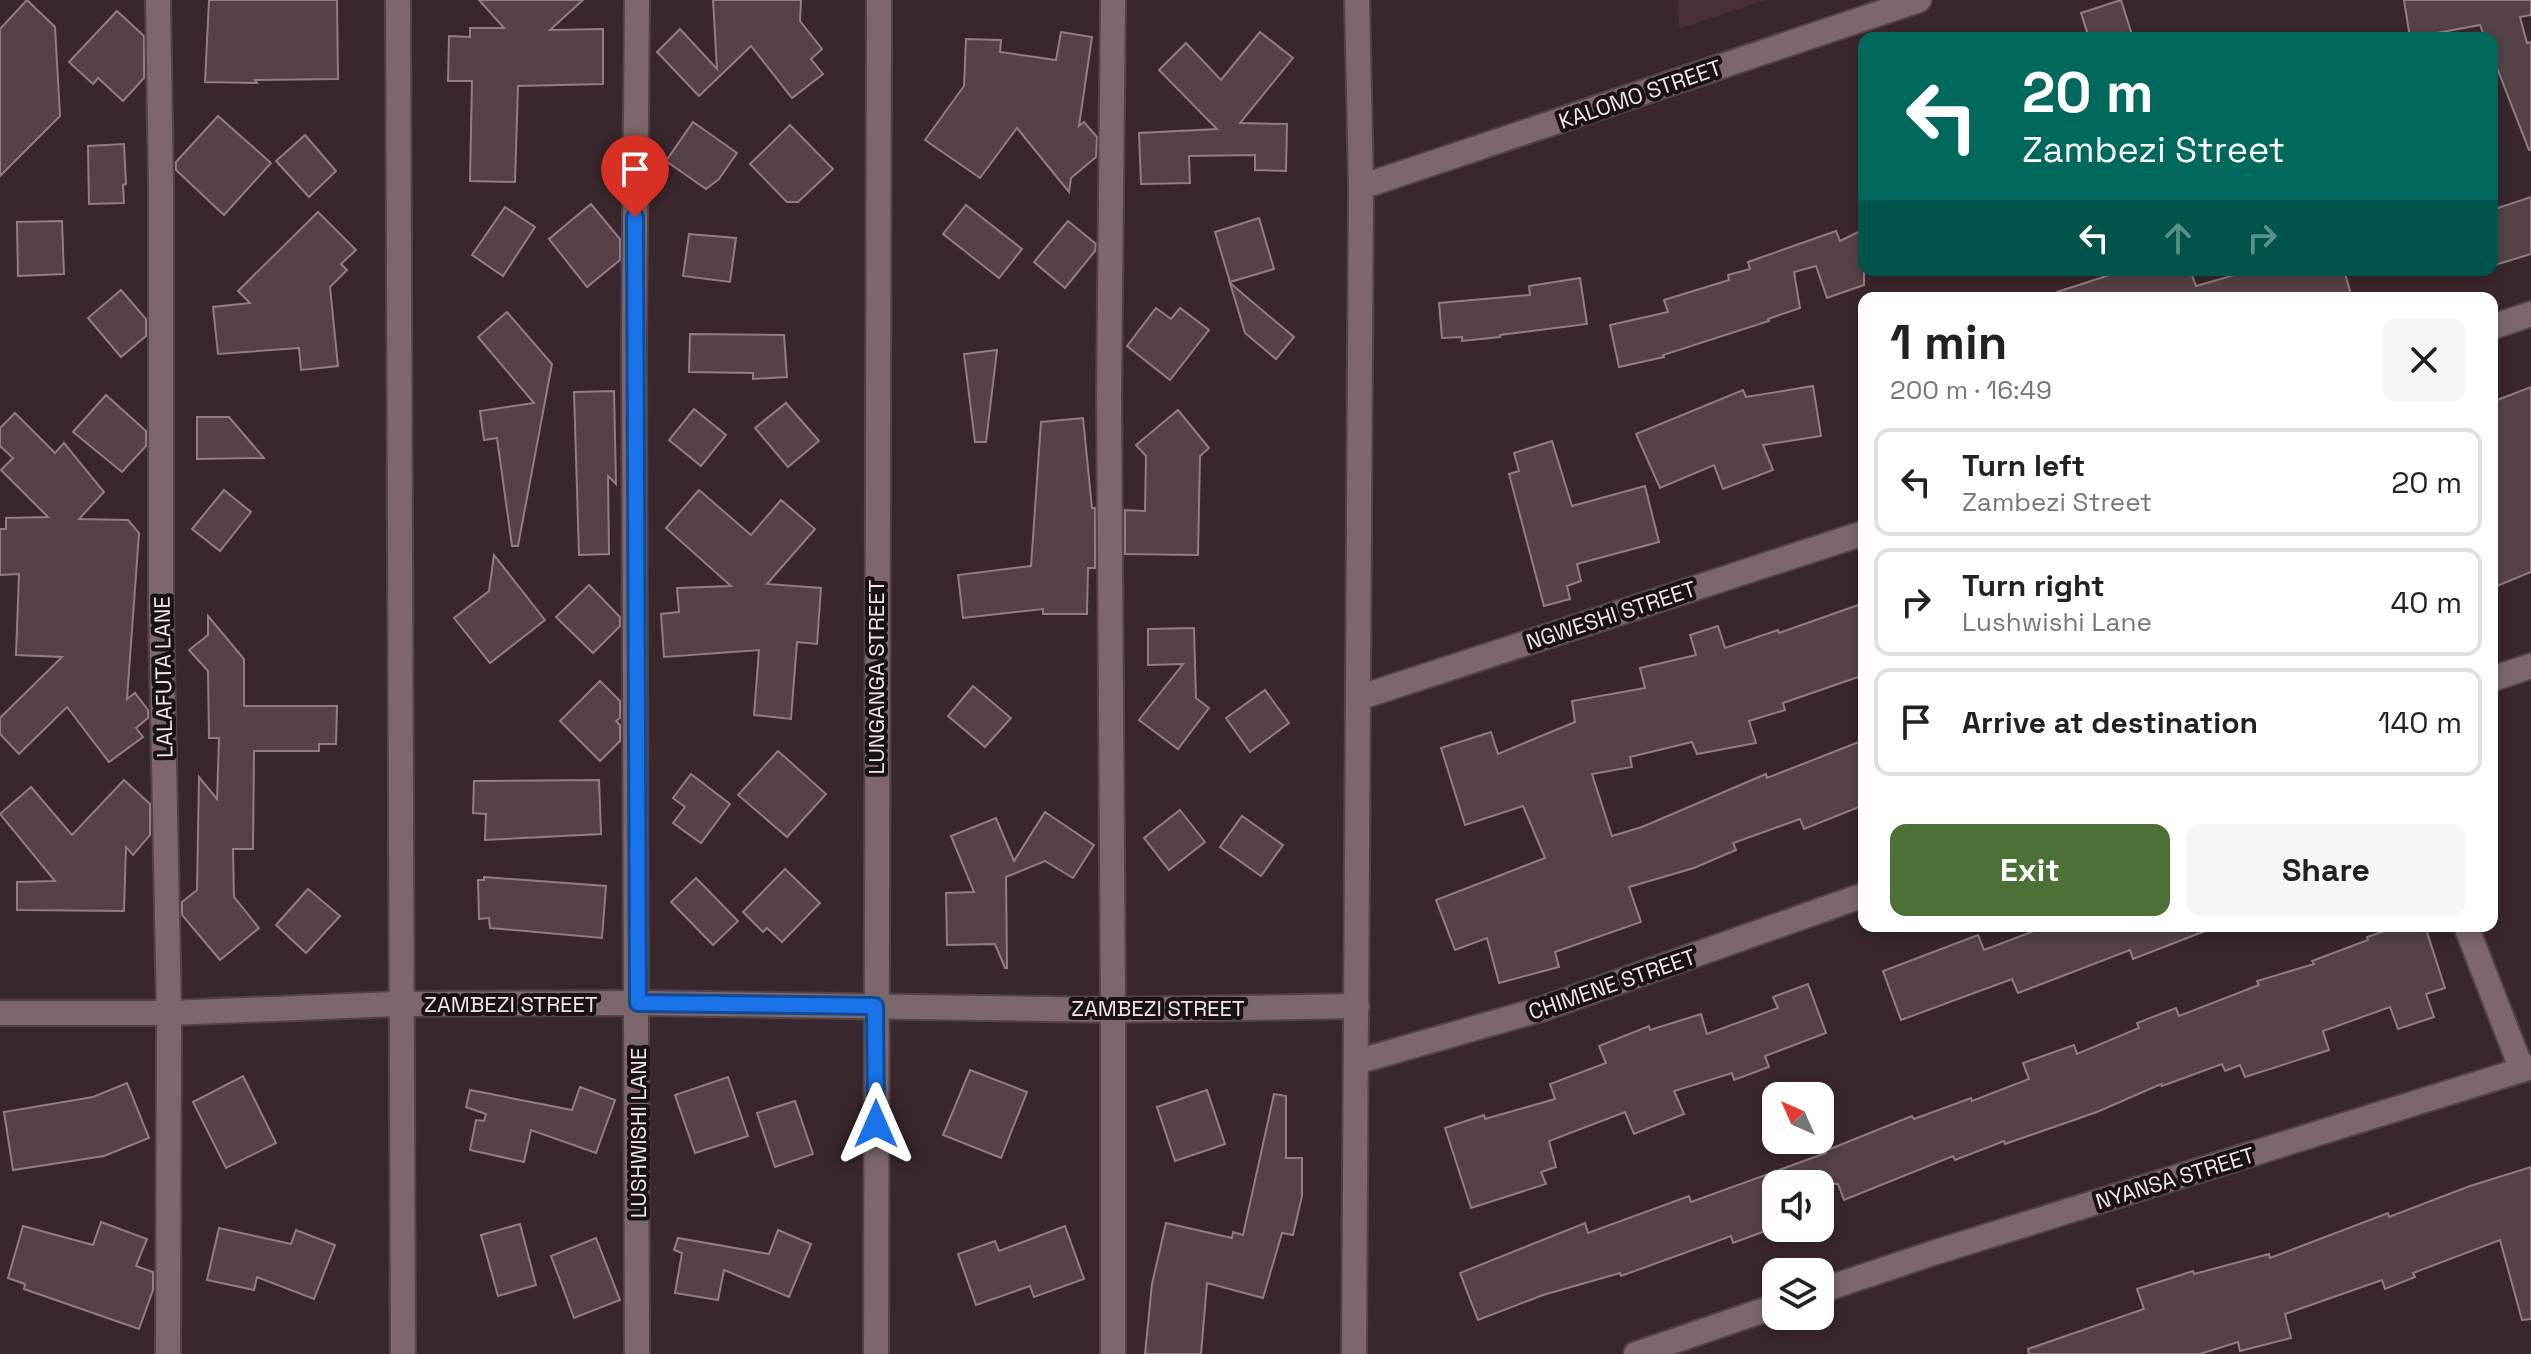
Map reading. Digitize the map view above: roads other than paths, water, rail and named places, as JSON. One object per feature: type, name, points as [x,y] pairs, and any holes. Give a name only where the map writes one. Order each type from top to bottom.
[{"type":"street","name":"LALAFUTA LANE","points":[[158,0],[161,611],[169,1013],[168,1354]]},
{"type":"street","points":[[398,0],[403,1354]]},
{"type":"street","name":"LUSHWISHI LANE","points":[[637,0],[634,341],[637,1354]]},
{"type":"street","name":"LUNGANGA STREET","points":[[876,1354],[879,0]]},
{"type":"street","points":[[1113,0],[1109,394],[1113,1354]]},
{"type":"street","points":[[1354,1354],[1361,187],[1357,0]]},
{"type":"street","name":"KALOMO STREET","points":[[1361,187],[1919,0]]},
{"type":"street","points":[[2498,325],[2531,314]]},
{"type":"street","name":"NGWESHI STREET","points":[[1358,698],[1858,535]]},
{"type":"street","points":[[2498,677],[2531,666]]},
{"type":"street","name":"CHIMENE STREET","points":[[1356,1062],[1542,1009],[1858,897]]},
{"type":"street","points":[[2469,932],[2526,1068]]},
{"type":"street","name":"ZAMBEZI STREET","points":[[0,1013],[169,1013],[402,1004],[638,1003],[1113,1010],[1357,1006]]},
{"type":"street","name":"NYANSA STREET","points":[[1834,1286],[2526,1068]]},
{"type":"street","points":[[1636,1354],[1762,1311]]}]
